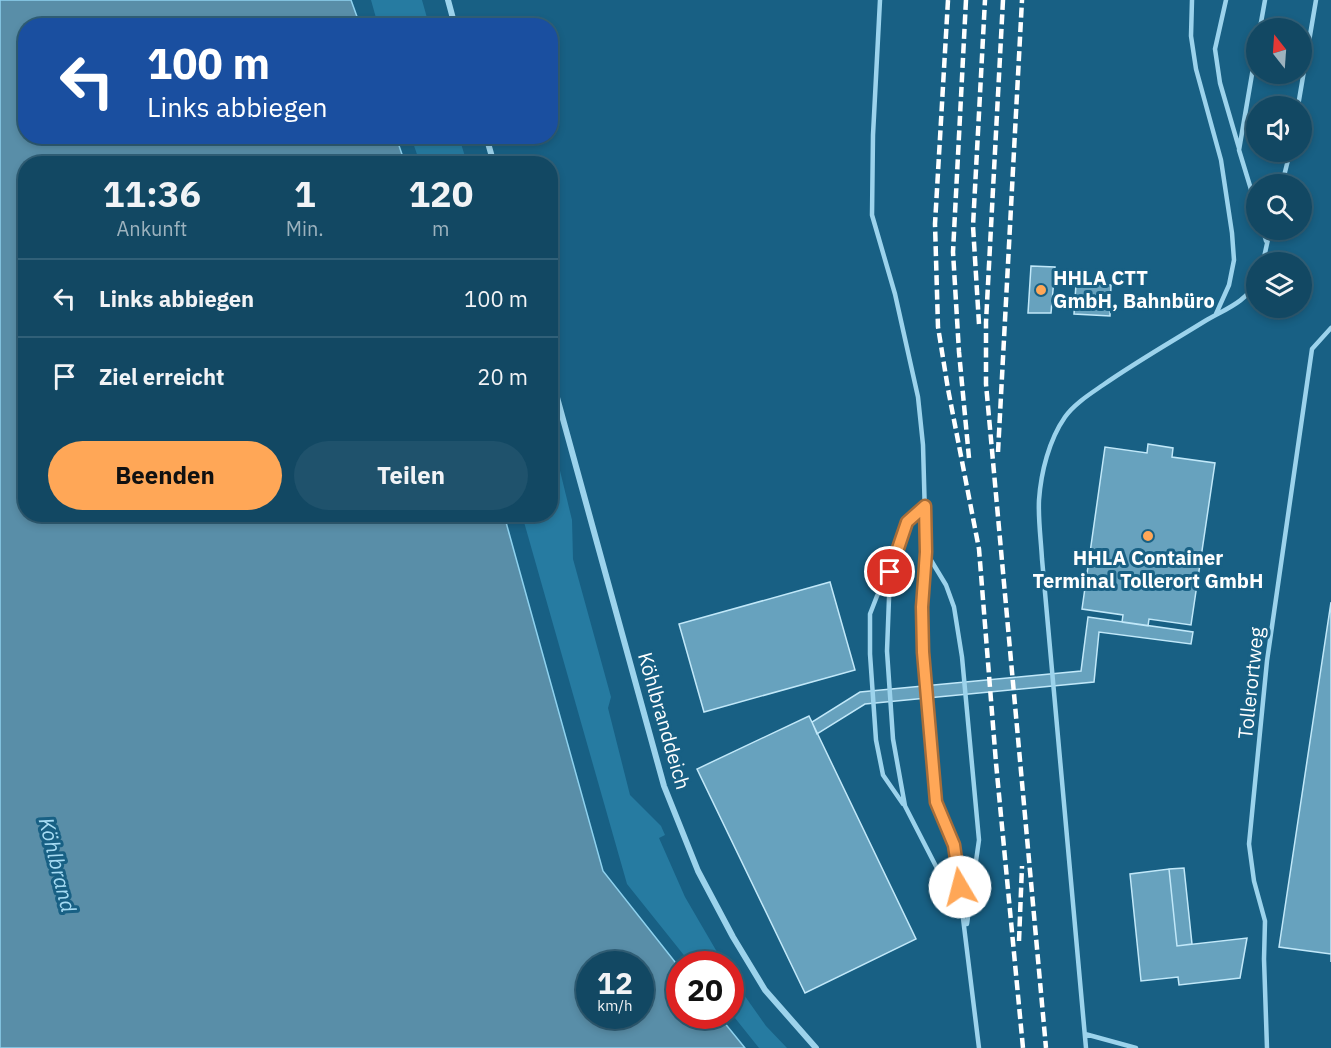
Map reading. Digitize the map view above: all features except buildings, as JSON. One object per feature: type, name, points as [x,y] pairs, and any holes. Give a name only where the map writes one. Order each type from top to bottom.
[{"type":"street","points":[[448,0],[453,18]]},
{"type":"street","name":"Köhlbranddeich","points":[[558,401],[663,786],[698,871],[733,937],[765,990],[816,1048]]},
{"type":"lane","points":[[880,0],[873,135],[872,215],[895,294],[918,398],[923,445],[926,552],[922,607],[923,652],[936,802],[954,845],[979,1048]]},
{"type":"lane","points":[[1192,0],[1191,36],[1196,69],[1221,160],[1232,233],[1234,260],[1229,285],[1216,314]]},
{"type":"lane","points":[[1226,0],[1215,50],[1220,83],[1246,174]]},
{"type":"lane","points":[[1262,18],[1265,0]]},
{"type":"lane","points":[[1300,96],[1316,0]]},
{"type":"lane","points":[[1239,150],[1250,84]]},
{"type":"lane","points":[[1265,252],[1268,240]]},
{"type":"lane","points":[[1086,1048],[1042,559],[1039,500],[1044,467],[1053,440],[1066,416],[1085,397],[1125,369],[1216,314],[1238,304],[1246,296]]},
{"type":"lane","name":"Tollerortweg","points":[[1268,1048],[1264,959],[1265,921],[1254,881],[1249,844],[1267,661],[1312,349],[1331,328]]},
{"type":"lane","points":[[925,506],[907,522],[890,572],[876,596],[870,614],[870,654],[876,740],[883,775],[905,806],[959,909],[966,929]]},
{"type":"lane","points":[[926,552],[946,585],[954,607],[962,657],[977,796],[979,840],[966,929]]},
{"type":"lane","points":[[890,572],[887,651],[893,739],[905,806]]},
{"type":"lane","points":[[1085,1034],[1136,1048]]},
{"type":"shaded area","points":[[371,0],[422,0],[427,18],[376,18]]},
{"type":"shaded area","points":[[413,144],[461,144],[465,156],[418,156]]},
{"type":"shaded area","points":[[558,462],[572,520],[573,559],[611,697],[608,708],[630,795],[661,826],[665,835],[659,838],[685,897],[716,951],[681,951],[627,884],[524,522],[558,522]]},
{"type":"shaded area","points":[[744,995],[766,1026],[787,1048],[759,1048],[744,1029]]},
{"type":"water","name":"Köhlbrand","points":[[0,0],[351,0],[357,18],[18,18],[18,144],[398,144],[403,156],[18,156],[18,522],[506,522],[603,871],[666,951],[666,1029],[730,1029],[745,1048],[0,1048]]},
{"type":"railway","points":[[948,0],[935,224],[938,327],[979,549],[996,763],[1023,1048]]},
{"type":"railway","points":[[966,0],[953,252],[969,458]]},
{"type":"railway","points":[[979,324],[973,226],[985,0]]},
{"type":"railway","points":[[1003,0],[986,322],[986,384],[1046,1048]]},
{"type":"railway","points":[[998,452],[1022,0]]},
{"type":"railway","points":[[1019,941],[1022,866]]},
{"type":"place","name":"HHLA CTT GmbH, Bahnbüro","points":[[1041,290]]},
{"type":"place","name":"HHLA Container Terminal Tollerort GmbH","points":[[1148,536]]},
{"type":"route","points":[[890,572],[907,522],[925,506],[923,652],[936,802],[954,845],[960,887]]}]
